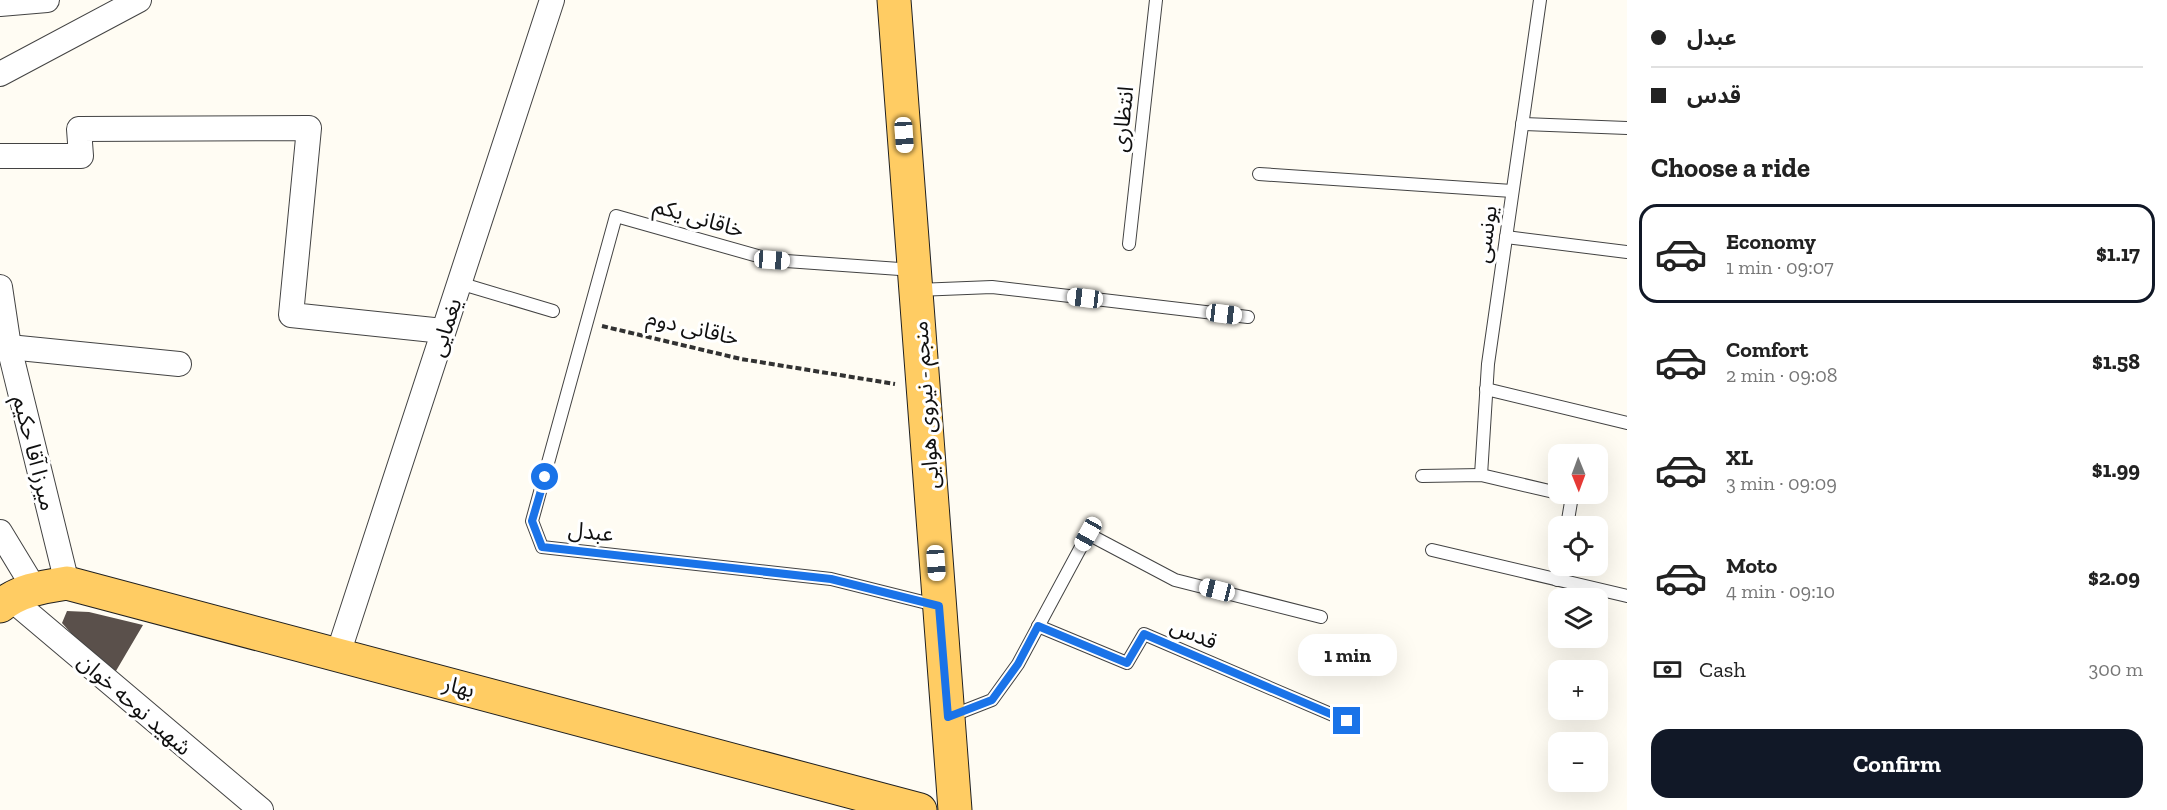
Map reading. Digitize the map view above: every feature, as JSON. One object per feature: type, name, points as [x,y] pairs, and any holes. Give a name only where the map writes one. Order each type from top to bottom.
[{"type":"main road","name":"منجم - نیروی هوایی","points":[[894,0],[955,810]]},
{"type":"main road","name":"بهار","points":[[15,597],[67,583],[920,810]]},
{"type":"street","points":[[0,4],[47,0]]},
{"type":"street","points":[[0,74],[139,0]]},
{"type":"street","name":"یغمایی","points":[[338,654],[552,0]]},
{"type":"street","points":[[0,156],[81,156],[79,129],[309,128],[291,315],[443,331]]},
{"type":"street","name":"میرزا آقا حکیم","points":[[0,287],[9,347],[67,583]]},
{"type":"street","points":[[9,347],[179,364]]},
{"type":"street","name":"شهید نوحه خوان","points":[[0,532],[15,597],[235,802],[261,810]]},
{"type":"lane","name":"انتظاری","points":[[1129,244],[1156,0]]},
{"type":"lane","name":"یونسی","points":[[1481,475],[1486,389],[1540,0]]},
{"type":"lane","points":[[1522,124],[1627,128]]},
{"type":"lane","points":[[1259,174],[1512,191]]},
{"type":"lane","name":"خاقانی یکم","points":[[616,216],[772,260],[915,280],[1248,316]]},
{"type":"lane","name":"عبدل","points":[[616,216],[532,521],[542,547],[831,579],[939,606]]},
{"type":"lane","points":[[1506,237],[1627,252]]},
{"type":"lane","points":[[459,282],[553,311]]},
{"type":"lane","points":[[1486,389],[1627,423]]},
{"type":"lane","points":[[1422,476],[1481,475],[1548,490]]},
{"type":"lane","points":[[948,717],[992,700],[1018,664],[1088,534],[1175,580],[1322,617]]},
{"type":"lane","points":[[1432,550],[1627,596]]},
{"type":"lane","points":[[1557,580],[1558,576]]},
{"type":"lane","name":"قدس","points":[[1038,626],[1127,663],[1144,634],[1347,721]]},
{"type":"path","name":"خاقانی دوم","points":[[588,321],[622,332],[741,359],[923,388]]},
{"type":"building","points":[[67,611],[89,612],[143,625],[113,676],[69,641],[71,633],[62,623]]},
{"type":"route","points":[[545,477],[532,521],[542,547],[831,579],[939,606],[948,717],[992,700],[1018,664],[1038,626],[1127,663],[1144,634],[1347,721]]}]
